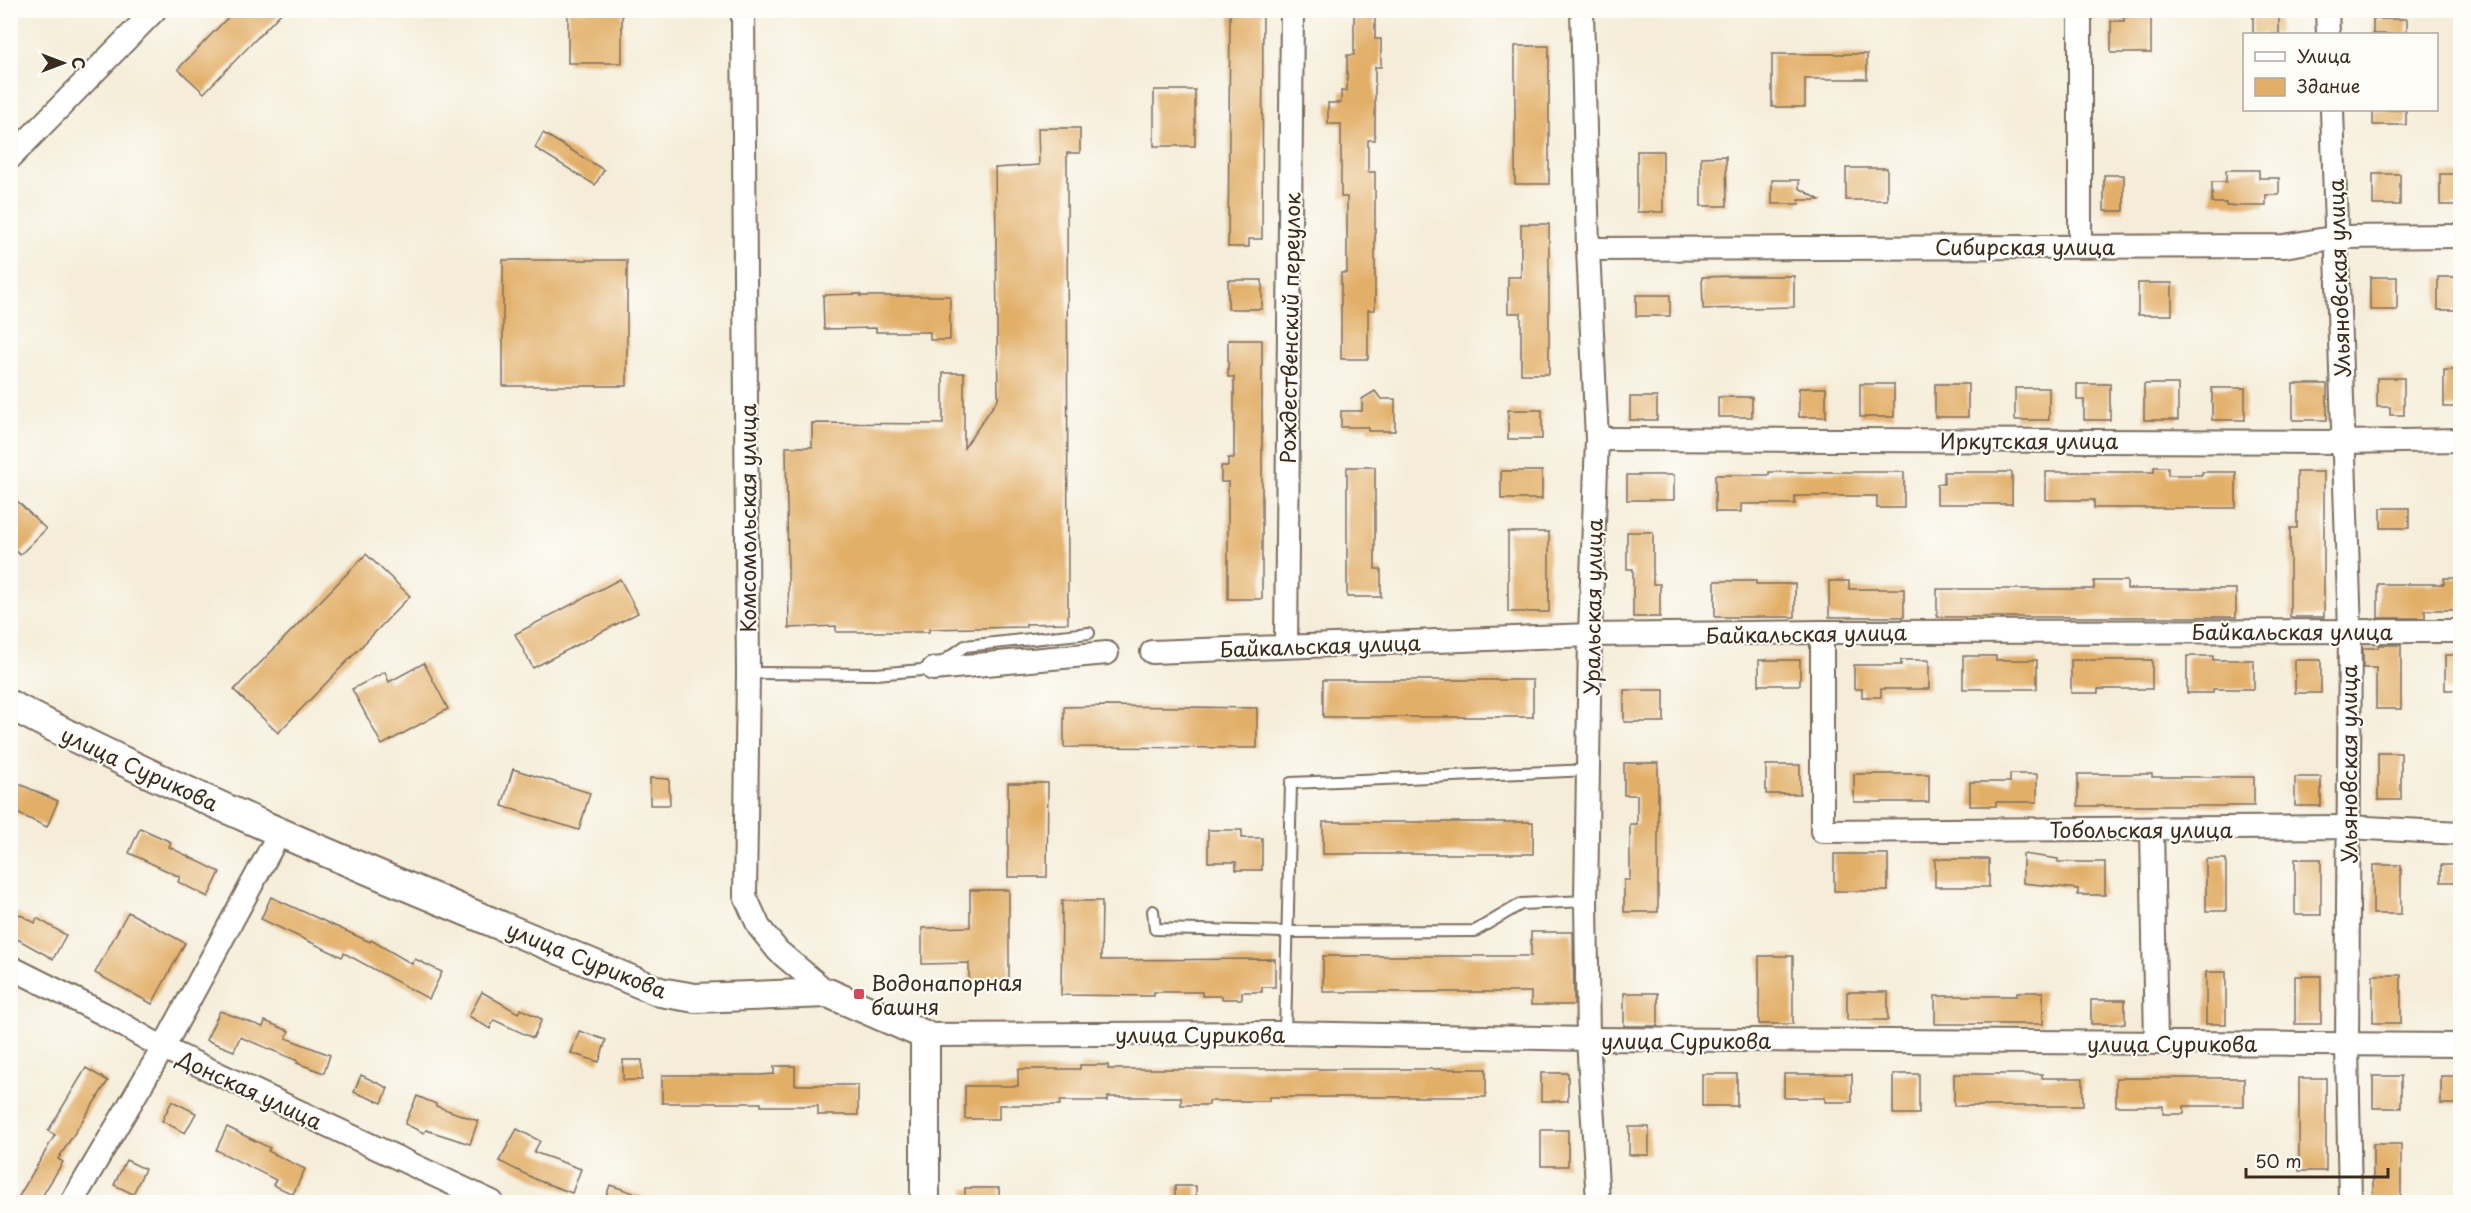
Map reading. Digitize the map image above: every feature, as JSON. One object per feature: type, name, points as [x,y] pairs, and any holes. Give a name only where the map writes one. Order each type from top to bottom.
[{"type":"street","points":[[10,158],[155,10]]},
{"type":"street","name":"Комсомольская улица","points":[[744,10],[748,673],[745,896],[759,927],[778,951],[828,993]]},
{"type":"street","name":"Рождественский переулок","points":[[1286,646],[1292,10]]},
{"type":"street","name":"Уральская улица","points":[[1582,10],[1588,249],[1597,439],[1590,635],[1586,901],[1588,1039],[1598,1203]]},
{"type":"street","points":[[2080,10],[2080,246]]},
{"type":"street","points":[[2327,10],[2328,33]]},
{"type":"street","name":"Ульяновская улица","points":[[2332,111],[2338,237],[2349,630],[2347,1045],[2350,1203]]},
{"type":"street","name":"Сибирская улица","points":[[1588,249],[2284,246],[2338,237],[2460,236]]},
{"type":"street","name":"Иркутская улица","points":[[1597,439],[2343,442],[2460,440]]},
{"type":"street","name":"Байкальская улица","points":[[1152,652],[1590,635],[1822,632],[2460,631]]},
{"type":"street","name":"Тобольская улица","points":[[1822,632],[1822,831],[2348,827],[2460,833]]},
{"type":"street","points":[[933,669],[1107,653]]},
{"type":"street","name":"улица Сурикова","points":[[10,705],[73,738],[280,832],[660,992],[695,998],[828,993],[925,1035],[1285,1033],[1588,1039],[2460,1045]]},
{"type":"street","points":[[2152,829],[2156,1043]]},
{"type":"street","points":[[72,1203],[163,1048],[280,832]]},
{"type":"street","name":"Донская улица","points":[[10,967],[104,1014],[163,1048],[468,1198],[492,1203]]},
{"type":"street","points":[[925,1035],[925,1203]]},
{"type":"lane","points":[[748,673],[876,674],[933,669],[965,646],[1089,633]]},
{"type":"lane","points":[[1285,1033],[1292,783],[1589,770]]},
{"type":"lane","points":[[1153,911],[1155,929],[1287,932],[1475,931],[1521,904],[1586,901]]},
{"type":"building","points":[[235,10],[284,10],[204,93],[178,69]]},
{"type":"building","points":[[568,10],[622,10],[622,63],[568,63]]},
{"type":"building","points":[[1230,10],[1263,10],[1262,239],[1249,239],[1249,247],[1228,247]]},
{"type":"building","points":[[1354,10],[1375,10],[1375,39],[1381,39],[1381,67],[1375,67],[1375,140],[1368,140],[1368,172],[1375,172],[1375,310],[1368,310],[1368,359],[1341,359],[1341,273],[1347,273],[1347,197],[1341,197],[1341,124],[1328,124],[1328,103],[1341,103],[1341,91],[1347,91],[1347,55],[1354,55]]},
{"type":"building","points":[[2124,10],[2151,10],[2151,53],[2111,53],[2111,21],[2124,21]]},
{"type":"building","points":[[2253,10],[2279,10],[2279,33],[2253,33]]},
{"type":"building","points":[[2373,19],[2407,19],[2407,33],[2373,33]]},
{"type":"building","points":[[1515,46],[1549,46],[1549,184],[1515,184]]},
{"type":"building","points":[[1772,54],[1867,54],[1867,79],[1805,79],[1805,107],[1772,107]]},
{"type":"building","points":[[1154,90],[1195,90],[1195,146],[1154,146]]},
{"type":"building","points":[[2373,111],[2406,111],[2406,125],[2373,125]]},
{"type":"building","points":[[1038,128],[1080,128],[1080,153],[1067,153],[1068,623],[1026,624],[1026,627],[929,629],[929,632],[836,632],[836,626],[789,628],[786,447],[812,447],[812,423],[943,424],[943,373],[964,373],[964,448],[998,399],[995,168],[1039,165]]},
{"type":"building","points":[[543,133],[604,170],[595,185],[535,148]]},
{"type":"building","points":[[1637,151],[1663,151],[1663,212],[1637,212]]},
{"type":"building","points":[[1726,156],[1727,206],[1701,206],[1701,157]]},
{"type":"building","points":[[1846,168],[1887,168],[1887,200],[1846,200]]},
{"type":"building","points":[[2226,170],[2259,170],[2259,178],[2279,178],[2279,195],[2266,195],[2266,206],[2226,206],[2226,203],[2212,203],[2212,182],[2226,182]]},
{"type":"building","points":[[2373,174],[2400,174],[2400,205],[2373,205]]},
{"type":"building","points":[[2440,174],[2460,174],[2460,205],[2440,205]]},
{"type":"building","points":[[2104,175],[2124,175],[2124,211],[2104,211]]},
{"type":"building","points":[[1772,180],[1799,180],[1799,188],[1820,200],[1799,200],[1799,204],[1772,204]]},
{"type":"building","points":[[1521,224],[1549,224],[1549,374],[1521,374],[1521,313],[1508,313],[1508,277],[1521,277]]},
{"type":"building","points":[[503,260],[627,260],[627,386],[503,386]]},
{"type":"building","points":[[1794,276],[1794,307],[1703,309],[1702,277]]},
{"type":"building","points":[[2370,277],[2397,277],[2397,310],[2370,310]]},
{"type":"building","points":[[2438,277],[2460,277],[2460,310],[2438,310]]},
{"type":"building","points":[[1228,280],[1262,280],[1262,309],[1228,309]]},
{"type":"building","points":[[2138,283],[2172,283],[2172,315],[2138,315]]},
{"type":"building","points":[[860,294],[860,296],[950,296],[950,340],[930,340],[930,332],[876,332],[876,328],[824,329],[823,295]]},
{"type":"building","points":[[1636,295],[1670,295],[1670,316],[1636,316]]},
{"type":"building","points":[[1228,340],[1262,340],[1262,599],[1228,599],[1228,482],[1221,482],[1221,466],[1228,466],[1228,458],[1234,458],[1234,377],[1228,377]]},
{"type":"building","points":[[2444,370],[2460,370],[2460,407],[2444,407]]},
{"type":"building","points":[[2377,378],[2404,378],[2404,415],[2390,415],[2390,407],[2377,407]]},
{"type":"building","points":[[1860,384],[1894,384],[1894,417],[1860,417]]},
{"type":"building","points":[[1935,384],[1968,384],[1968,417],[1935,417]]},
{"type":"building","points":[[2077,384],[2110,384],[2110,420],[2084,420],[2084,400],[2077,400]]},
{"type":"building","points":[[2144,384],[2178,384],[2178,420],[2144,420]]},
{"type":"building","points":[[2293,384],[2327,384],[2327,420],[2293,420]]},
{"type":"building","points":[[1799,388],[1826,388],[1826,417],[1799,417]]},
{"type":"building","points":[[2015,388],[2049,388],[2049,420],[2015,420]]},
{"type":"building","points":[[2212,388],[2245,388],[2245,420],[2212,420]]},
{"type":"building","points":[[1375,391],[1381,399],[1395,399],[1395,431],[1368,431],[1368,427],[1341,427],[1341,411],[1362,411],[1362,399]]},
{"type":"building","points":[[1630,397],[1657,397],[1657,420],[1630,420]]},
{"type":"building","points":[[1718,397],[1752,397],[1752,417],[1718,417]]},
{"type":"building","points":[[1508,410],[1542,410],[1542,439],[1508,439]]},
{"type":"building","points":[[1347,467],[1375,467],[1375,569],[1381,569],[1381,597],[1347,597]]},
{"type":"building","points":[[2154,467],[2168,467],[2168,475],[2236,472],[2236,508],[2094,508],[2094,500],[2046,500],[2046,472],[2154,472]]},
{"type":"building","points":[[1501,471],[1542,471],[1542,499],[1501,499]]},
{"type":"building","points":[[1769,472],[1904,472],[1904,508],[1877,508],[1877,496],[1795,496],[1795,504],[1741,504],[1741,512],[1715,512],[1715,475],[1769,475]]},
{"type":"building","points":[[1944,472],[2012,472],[2012,504],[1937,504],[1937,484],[1944,484]]},
{"type":"building","points":[[2297,472],[2324,472],[2324,617],[2290,617],[2290,528],[2297,528]]},
{"type":"building","points":[[1627,475],[1674,475],[1674,500],[1627,500]]},
{"type":"building","points":[[10,494],[46,529],[20,555],[10,545]]},
{"type":"building","points":[[2381,508],[2409,508],[2409,528],[2381,528]]},
{"type":"building","points":[[1508,532],[1549,532],[1549,612],[1508,612]]},
{"type":"building","points":[[1627,532],[1653,532],[1653,584],[1660,584],[1660,617],[1633,617],[1633,569],[1627,569]]},
{"type":"building","points":[[366,554],[410,596],[278,733],[234,690]]},
{"type":"building","points":[[2444,578],[2460,578],[2460,610],[2425,610],[2425,618],[2378,618],[2378,584],[2444,584]]},
{"type":"building","points":[[620,579],[638,613],[533,668],[515,634]]},
{"type":"building","points":[[1715,581],[1795,584],[1795,617],[1715,617]]},
{"type":"building","points":[[1829,581],[1849,581],[1849,589],[1904,589],[1904,617],[1829,617]]},
{"type":"building","points":[[2094,581],[2127,581],[2127,589],[2236,589],[2236,617],[1937,617],[1937,589],[2094,589]]},
{"type":"building","points":[[2378,645],[2401,645],[2401,709],[2376,709],[2376,668],[2363,668],[2363,648],[2378,648]]},
{"type":"building","points":[[2445,655],[2460,655],[2460,690],[2445,690]]},
{"type":"building","points":[[1963,656],[1996,656],[1996,660],[2037,660],[2037,689],[1963,689]]},
{"type":"building","points":[[2187,656],[2213,656],[2213,660],[2254,660],[2254,689],[2213,689],[2213,693],[2187,693]]},
{"type":"building","points":[[1759,660],[1800,660],[1800,685],[1759,685]]},
{"type":"building","points":[[1901,660],[1929,660],[1929,689],[1881,689],[1881,697],[1862,697],[1862,689],[1854,689],[1854,665],[1901,665]]},
{"type":"building","points":[[2071,660],[2152,660],[2152,689],[2098,689],[2098,693],[2071,693]]},
{"type":"building","points":[[2295,660],[2321,660],[2321,693],[2295,693]]},
{"type":"building","points":[[424,663],[448,709],[382,745],[352,689],[385,672],[389,682]]},
{"type":"building","points":[[1323,680],[1533,680],[1533,717],[1323,717]]},
{"type":"building","points":[[1624,690],[1664,690],[1664,722],[1624,722]]},
{"type":"building","points":[[1064,707],[1257,708],[1257,748],[1064,747]]},
{"type":"building","points":[[2378,753],[2401,753],[2401,800],[2378,800]]},
{"type":"building","points":[[1624,763],[1658,763],[1658,912],[1624,912],[1624,880],[1630,880],[1630,824],[1637,824],[1637,795],[1624,795]]},
{"type":"building","points":[[1766,765],[1800,765],[1800,794],[1766,794]]},
{"type":"building","points":[[513,769],[590,793],[579,830],[502,806]]},
{"type":"building","points":[[1854,774],[1929,774],[1929,802],[1854,802]]},
{"type":"building","points":[[2010,774],[2037,774],[2037,802],[1996,802],[1996,806],[1970,806],[1970,782],[2010,782]]},
{"type":"building","points":[[2078,774],[2254,777],[2254,806],[2078,806]]},
{"type":"building","points":[[2295,777],[2321,777],[2321,806],[2295,806]]},
{"type":"building","points":[[650,778],[669,779],[670,805],[650,805]]},
{"type":"building","points":[[10,780],[58,801],[47,827],[10,810]]},
{"type":"building","points":[[1008,783],[1048,783],[1047,877],[1008,877]]},
{"type":"building","points":[[1323,822],[1533,822],[1533,854],[1323,854]]},
{"type":"building","points":[[140,828],[171,842],[169,847],[220,872],[208,897],[178,882],[180,877],[129,853]]},
{"type":"building","points":[[1208,830],[1242,830],[1242,838],[1262,838],[1262,870],[1236,870],[1236,862],[1208,862]]},
{"type":"building","points":[[1834,854],[1888,854],[1888,891],[1834,891]]},
{"type":"building","points":[[2023,854],[2058,859],[2058,862],[2105,862],[2105,895],[2078,895],[2078,889],[2023,883]]},
{"type":"building","points":[[1935,859],[1989,859],[1989,887],[1935,887]]},
{"type":"building","points":[[2206,859],[2226,859],[2226,911],[2206,911]]},
{"type":"building","points":[[2295,859],[2321,859],[2321,915],[2295,915]]},
{"type":"building","points":[[2373,865],[2401,865],[2401,914],[2373,914]]},
{"type":"building","points":[[2441,865],[2460,865],[2460,882],[2441,882]]},
{"type":"building","points":[[970,890],[1009,890],[1009,984],[969,983],[969,963],[922,964],[922,928],[970,927]]},
{"type":"building","points":[[271,897],[370,942],[371,940],[412,964],[415,959],[442,972],[429,999],[344,953],[342,957],[261,919]]},
{"type":"building","points":[[1062,901],[1102,901],[1101,960],[1275,959],[1275,987],[1262,987],[1262,992],[1242,992],[1242,999],[1202,996],[1202,992],[1154,992],[1154,996],[1061,995]]},
{"type":"building","points":[[10,909],[35,923],[37,918],[66,935],[53,959],[10,935]]},
{"type":"building","points":[[128,912],[185,943],[152,1004],[95,973]]},
{"type":"building","points":[[1531,932],[1573,932],[1574,1005],[1531,1005],[1531,992],[1323,992],[1323,956],[1531,956]]},
{"type":"building","points":[[1759,956],[1793,956],[1793,1024],[1759,1024]]},
{"type":"building","points":[[2206,972],[2226,972],[2226,1024],[2206,1024]]},
{"type":"building","points":[[2373,975],[2401,975],[2401,1023],[2373,1023]]},
{"type":"building","points":[[2295,976],[2321,976],[2321,1024],[2295,1024]]},
{"type":"building","points":[[482,992],[518,1013],[521,1009],[542,1019],[533,1038],[494,1020],[490,1029],[469,1016]]},
{"type":"building","points":[[1847,992],[1888,992],[1888,1020],[1847,1020]]},
{"type":"building","points":[[2017,992],[2043,992],[2043,1024],[1935,1024],[1935,996],[2017,996]]},
{"type":"building","points":[[1624,993],[1658,993],[1658,1026],[1624,1026]]},
{"type":"building","points":[[2091,1000],[2125,1000],[2125,1024],[2091,1024]]},
{"type":"building","points":[[220,1011],[263,1027],[265,1021],[289,1031],[286,1038],[330,1055],[324,1073],[240,1037],[234,1051],[206,1040]]},
{"type":"building","points":[[579,1031],[606,1040],[599,1062],[571,1053]]},
{"type":"building","points":[[623,1060],[642,1060],[642,1080],[623,1080]]},
{"type":"building","points":[[1080,1065],[1108,1065],[1108,1069],[1486,1069],[1486,1097],[1269,1097],[1269,1101],[1209,1101],[1209,1105],[1181,1105],[1181,1097],[1108,1097],[1108,1101],[1060,1101],[1060,1105],[999,1105],[999,1119],[965,1119],[965,1086],[1018,1086],[1018,1069],[1080,1069]]},
{"type":"building","points":[[774,1066],[795,1066],[795,1085],[858,1085],[858,1115],[818,1115],[818,1106],[761,1106],[761,1103],[662,1103],[662,1075],[774,1074]]},
{"type":"building","points":[[86,1068],[108,1081],[58,1159],[63,1162],[38,1203],[15,1203],[55,1135],[48,1131]]},
{"type":"building","points":[[1541,1073],[1568,1073],[1568,1101],[1541,1101]]},
{"type":"building","points":[[1702,1074],[1737,1074],[1737,1106],[1702,1106]]},
{"type":"building","points":[[1784,1074],[1852,1074],[1852,1102],[1825,1102],[1825,1098],[1784,1098]]},
{"type":"building","points":[[1893,1074],[1919,1074],[1919,1114],[1893,1114]]},
{"type":"building","points":[[1954,1074],[2042,1074],[2042,1078],[2083,1078],[2083,1106],[1954,1106]]},
{"type":"building","points":[[361,1075],[388,1088],[382,1103],[354,1092]]},
{"type":"building","points":[[2373,1076],[2401,1076],[2401,1108],[2373,1108]]},
{"type":"building","points":[[2441,1076],[2460,1076],[2460,1104],[2441,1104]]},
{"type":"building","points":[[2116,1078],[2244,1078],[2244,1106],[2184,1106],[2184,1114],[2163,1114],[2163,1106],[2116,1106]]},
{"type":"building","points":[[2299,1078],[2326,1078],[2326,1171],[2299,1171]]},
{"type":"building","points":[[417,1096],[436,1106],[478,1121],[470,1144],[426,1130],[424,1133],[405,1124]]},
{"type":"building","points":[[172,1101],[196,1113],[185,1133],[162,1121]]},
{"type":"building","points":[[227,1127],[270,1148],[268,1151],[305,1169],[293,1194],[273,1185],[276,1180],[216,1150]]},
{"type":"building","points":[[1629,1127],[1649,1127],[1649,1155],[1629,1155]]},
{"type":"building","points":[[517,1129],[540,1141],[534,1152],[581,1169],[572,1193],[537,1180],[499,1161]]},
{"type":"building","points":[[1541,1130],[1568,1130],[1568,1166],[1541,1166]]},
{"type":"building","points":[[2373,1144],[2401,1144],[2401,1203],[2373,1203]]},
{"type":"building","points":[[126,1160],[145,1169],[133,1194],[114,1185]]},
{"type":"building","points":[[610,1185],[654,1200],[654,1203],[604,1203]]},
{"type":"building","points":[[1175,1186],[1196,1186],[1196,1203],[1175,1203]]},
{"type":"building","points":[[965,1188],[999,1188],[999,1203],[965,1203]]},
{"type":"place","name":"Водонапорная башня","points":[[859,994]]}]
